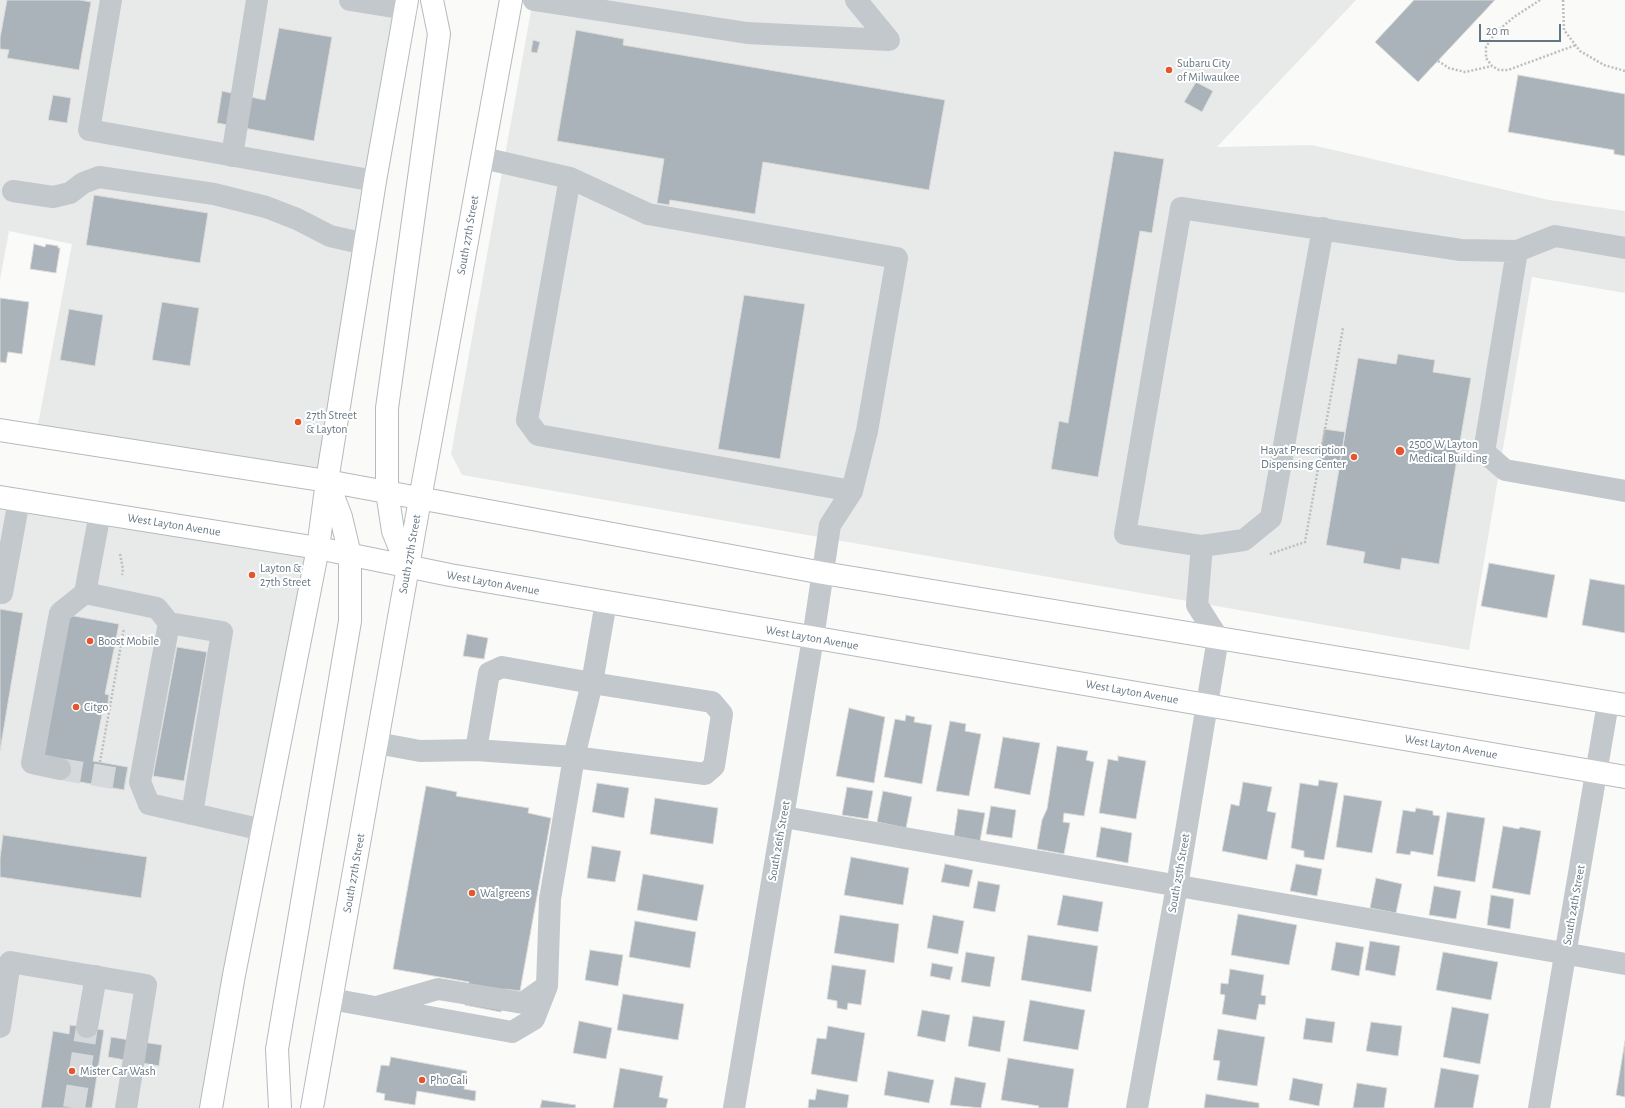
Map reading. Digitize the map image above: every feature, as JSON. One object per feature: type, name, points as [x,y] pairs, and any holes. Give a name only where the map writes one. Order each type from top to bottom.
[{"type":"main road","points":[[408,568],[393,531],[387,492],[387,408],[439,34],[432,0]]},
{"type":"main road","name":"South 27th Street","points":[[312,1108],[420,499],[511,0]]},
{"type":"main road","points":[[211,1108],[236,967],[318,548],[327,481],[375,181],[406,5]]},
{"type":"main road","points":[[0,430],[327,481],[823,573],[1617,704]]},
{"type":"main road","points":[[280,1108],[277,1049],[350,621],[350,555],[341,517],[327,481]]},
{"type":"main road","name":"West Layton Avenue","points":[[10,498],[318,548],[408,568],[1625,778]]},
{"type":"street","points":[[111,0],[89,130],[375,181]]},
{"type":"street","points":[[232,156],[257,0]]},
{"type":"street","points":[[350,0],[406,5]]},
{"type":"street","points":[[534,0],[747,33],[889,40],[856,0]]},
{"type":"street","points":[[483,158],[570,178],[527,420],[538,435],[852,491]]},
{"type":"street","points":[[13,191],[53,197],[70,193],[83,183],[99,177],[214,194],[266,207],[297,219],[330,236],[366,244]]},
{"type":"street","name":"South 26th Street","points":[[570,178],[648,214],[897,258],[867,431],[852,491],[830,525],[784,817],[734,1108]]},
{"type":"street","points":[[1323,228],[1271,518],[1244,540],[1202,546],[1125,534],[1181,208],[1323,228],[1460,250],[1517,251],[1555,236],[1625,248]]},
{"type":"street","points":[[1517,251],[1484,452],[1505,470],[1625,491]]},
{"type":"street","points":[[1,593],[10,498]]},
{"type":"street","points":[[60,769],[32,763],[60,613],[85,593],[100,513]]},
{"type":"street","points":[[1202,546],[1197,605],[1218,638]]},
{"type":"street","points":[[85,593],[157,608],[169,623],[222,632],[192,814]]},
{"type":"street","points":[[332,999],[512,1032],[534,1019],[547,986],[550,899],[574,757],[592,683],[606,602]]},
{"type":"street","points":[[169,623],[133,781],[148,804],[263,830]]},
{"type":"street","name":"South 25th Street","points":[[1137,1108],[1177,886],[1218,638]]},
{"type":"street","points":[[377,743],[420,751],[476,750],[574,757],[705,774],[714,766],[722,714],[712,702],[502,667],[489,673],[476,750]]},
{"type":"street","name":"South 24th Street","points":[[1539,1108],[1597,773],[1617,704]]},
{"type":"street","points":[[784,817],[1625,964]]},
{"type":"street","points":[[0,1027],[3,986],[10,962],[146,985],[126,1108]]},
{"type":"street","points":[[87,1027],[96,976]]},
{"type":"street","points":[[375,1007],[438,990],[523,1003],[547,986]]},
{"type":"path","points":[[1540,0],[1514,17],[1495,33],[1486,47],[1486,58],[1492,66],[1499,70],[1508,70],[1576,45]]},
{"type":"path","points":[[1563,0],[1564,30],[1580,51],[1604,65],[1625,71]]},
{"type":"path","points":[[1438,61],[1449,68],[1465,72],[1480,70],[1492,66]]},
{"type":"path","points":[[120,554],[123,569],[121,582]]},
{"type":"path","points":[[100,762],[125,625]]},
{"type":"shaded area","points":[[0,0],[407,0],[327,481],[36,435],[72,244],[9,231],[0,280]]},
{"type":"shaded area","points":[[533,0],[1356,0],[1217,147],[1312,145],[1549,200],[1625,211],[1625,293],[1532,277],[1469,650],[462,475],[451,454]]},
{"type":"shaded area","points":[[0,497],[318,548],[211,1108],[0,1108]]},
{"type":"building","points":[[7,0],[80,0],[91,2],[79,70],[7,58],[9,50],[0,49],[0,38]]},
{"type":"building","points":[[1414,0],[1495,0],[1418,82],[1375,42]]},
{"type":"building","points":[[279,28],[332,37],[314,141],[217,123],[222,91],[265,100]]},
{"type":"building","points":[[576,30],[624,39],[623,45],[945,100],[929,190],[763,162],[755,214],[670,200],[669,205],[657,203],[664,159],[557,141]]},
{"type":"building","points":[[533,40],[540,42],[537,53],[531,52]]},
{"type":"building","points":[[1518,75],[1625,94],[1625,156],[1614,154],[1614,150],[1508,132]]},
{"type":"building","points":[[1196,82],[1213,91],[1202,112],[1184,102]]},
{"type":"building","points":[[53,95],[71,98],[67,123],[48,120]]},
{"type":"building","points":[[1114,151],[1164,159],[1152,233],[1140,231],[1098,477],[1051,469],[1059,421],[1068,423]]},
{"type":"building","points":[[94,195],[208,213],[200,263],[86,245]]},
{"type":"building","points":[[34,244],[45,247],[46,244],[58,246],[58,248],[60,248],[56,273],[30,269]]},
{"type":"building","points":[[744,295],[805,304],[780,459],[718,449]]},
{"type":"building","points":[[0,298],[29,302],[22,354],[8,352],[6,363],[0,362]]},
{"type":"building","points":[[162,302],[199,308],[190,366],[152,360]]},
{"type":"building","points":[[69,309],[103,315],[95,366],[60,360]]},
{"type":"building","name":"2500 W Layton Medical Building","points":[[1398,354],[1435,360],[1433,372],[1471,378],[1439,564],[1402,558],[1400,570],[1363,563],[1365,552],[1326,545],[1358,358],[1396,364]]},
{"type":"building","points":[[1324,429],[1345,432],[1339,470],[1318,466]]},
{"type":"building","points":[[1489,563],[1555,575],[1547,618],[1481,606]]},
{"type":"building","points":[[1590,579],[1625,585],[1625,633],[1582,625]]},
{"type":"building","points":[[0,609],[23,613],[0,751]]},
{"type":"building","points":[[68,615],[119,624],[105,694],[109,695],[107,710],[103,709],[93,761],[128,767],[124,790],[58,778],[44,756]]},
{"type":"building","points":[[467,634],[488,638],[484,659],[463,656]]},
{"type":"building","points":[[177,647],[207,652],[184,781],[153,776]]},
{"type":"building","points":[[849,708],[885,717],[874,783],[836,776]]},
{"type":"building","points":[[906,715],[915,717],[914,722],[932,725],[922,784],[884,777],[895,719],[905,721]]},
{"type":"building","points":[[950,721],[966,724],[965,731],[981,734],[969,796],[936,791]]},
{"type":"building","points":[[1003,737],[1040,743],[1030,795],[994,788]]},
{"type":"building","points":[[1057,746],[1088,751],[1086,760],[1094,762],[1084,816],[1064,813],[1063,822],[1070,823],[1064,854],[1037,849],[1042,820],[1047,809]]},
{"type":"building","points":[[1118,756],[1146,761],[1136,819],[1099,813],[1108,759],[1118,761]]},
{"type":"building","points":[[1319,780],[1338,783],[1324,860],[1304,857],[1304,851],[1291,848],[1300,783],[1318,786]]},
{"type":"building","points":[[1243,782],[1272,787],[1267,811],[1276,813],[1267,860],[1222,851],[1231,804],[1239,806]]},
{"type":"building","points":[[597,783],[629,788],[624,818],[592,812]]},
{"type":"building","name":"Walgreens","points":[[426,786],[457,792],[456,796],[529,808],[528,813],[551,818],[520,991],[505,989],[501,1012],[465,1005],[469,982],[393,969]]},
{"type":"building","points":[[847,787],[873,791],[868,819],[842,815]]},
{"type":"building","points":[[883,791],[912,797],[906,828],[877,822]]},
{"type":"building","points":[[1344,795],[1382,801],[1372,853],[1336,847]]},
{"type":"building","points":[[655,798],[718,808],[713,844],[650,834]]},
{"type":"building","points":[[991,806],[1016,810],[1012,838],[986,834]]},
{"type":"building","points":[[1416,808],[1433,811],[1433,815],[1440,816],[1433,855],[1411,851],[1410,855],[1396,853],[1403,810],[1415,812]]},
{"type":"building","points":[[958,809],[985,813],[980,841],[954,836]]},
{"type":"building","points":[[1447,812],[1485,818],[1475,882],[1437,876]]},
{"type":"building","points":[[1503,826],[1519,829],[1520,827],[1541,831],[1530,895],[1492,888]]},
{"type":"building","points":[[1101,827],[1132,833],[1128,863],[1096,857]]},
{"type":"building","points":[[3,835],[147,857],[141,898],[0,877],[0,858]]},
{"type":"building","points":[[592,846],[621,851],[615,882],[587,878]]},
{"type":"building","points":[[851,857],[909,868],[903,905],[844,895]]},
{"type":"building","points":[[945,864],[973,870],[969,887],[941,882]]},
{"type":"building","points":[[1296,864],[1322,869],[1317,896],[1290,891]]},
{"type":"building","points":[[643,874],[704,885],[697,921],[637,910]]},
{"type":"building","points":[[1376,878],[1402,884],[1396,913],[1370,908]]},
{"type":"building","points":[[978,881],[1000,885],[995,912],[973,908]]},
{"type":"building","points":[[1434,886],[1461,891],[1456,919],[1429,915]]},
{"type":"building","points":[[1063,895],[1103,902],[1098,932],[1057,925]]},
{"type":"building","points":[[1491,895],[1514,899],[1510,929],[1487,925]]},
{"type":"building","points":[[1238,914],[1297,925],[1289,965],[1231,955]]},
{"type":"building","points":[[840,915],[899,924],[894,963],[834,953]]},
{"type":"building","points":[[933,915],[964,921],[958,954],[927,948]]},
{"type":"building","points":[[635,921],[696,932],[690,968],[629,957]]},
{"type":"building","points":[[1028,935],[1098,946],[1091,992],[1021,980]]},
{"type":"building","points":[[1370,941],[1400,946],[1395,976],[1365,970]]},
{"type":"building","points":[[1336,942],[1364,947],[1359,976],[1331,970]]},
{"type":"building","points":[[590,950],[623,955],[618,986],[585,980]]},
{"type":"building","points":[[966,952],[995,957],[990,987],[961,982]]},
{"type":"building","points":[[1443,952],[1498,962],[1491,1000],[1436,990]]},
{"type":"building","points":[[932,963],[953,967],[950,980],[930,976]]},
{"type":"building","points":[[832,965],[866,970],[861,1005],[848,1003],[847,1010],[837,1008],[837,1001],[827,999]]},
{"type":"building","points":[[1230,969],[1264,975],[1261,995],[1266,996],[1265,1005],[1259,1004],[1256,1020],[1222,1014],[1225,995],[1220,994],[1221,983],[1228,984]]},
{"type":"building","points":[[623,994],[684,1004],[678,1040],[617,1030]]},
{"type":"building","points":[[1030,1000],[1085,1010],[1078,1050],[1023,1041]]},
{"type":"building","points":[[1452,1007],[1489,1014],[1480,1064],[1443,1057]]},
{"type":"building","points":[[922,1010],[950,1015],[945,1042],[917,1036]]},
{"type":"building","points":[[973,1016],[1005,1021],[1000,1052],[968,1046]]},
{"type":"building","points":[[1306,1018],[1335,1022],[1332,1043],[1303,1039]]},
{"type":"building","points":[[579,1021],[612,1028],[606,1059],[573,1053]]},
{"type":"building","points":[[1371,1022],[1402,1026],[1398,1056],[1366,1051]]},
{"type":"building","name":"Mister Car Wash","points":[[70,1025],[104,1030],[92,1108],[41,1108],[53,1031],[69,1034]]},
{"type":"building","points":[[828,1026],[865,1033],[857,1082],[811,1074],[817,1038],[826,1039]]},
{"type":"building","points":[[1218,1029],[1265,1037],[1257,1086],[1217,1080],[1220,1061],[1213,1060]]},
{"type":"building","points":[[111,1037],[162,1045],[159,1066],[108,1057]]},
{"type":"building","points":[[1625,1041],[1625,1097],[1616,1095]]},
{"type":"building","name":"Pho Cali","points":[[391,1057],[467,1071],[464,1089],[476,1091],[475,1101],[417,1091],[415,1105],[384,1100],[385,1094],[376,1092],[381,1065],[389,1066]]},
{"type":"building","points":[[1008,1058],[1074,1069],[1068,1108],[1038,1108],[1039,1106],[1001,1100]]},
{"type":"building","points":[[620,1068],[663,1076],[659,1097],[668,1099],[666,1108],[613,1108]]},
{"type":"building","points":[[1441,1068],[1479,1075],[1473,1108],[1434,1108]]},
{"type":"building","points":[[888,1071],[934,1080],[929,1103],[884,1095]]},
{"type":"building","points":[[955,1077],[986,1083],[981,1108],[950,1105]]},
{"type":"building","points":[[1293,1078],[1323,1084],[1319,1106],[1289,1100]]},
{"type":"building","points":[[1357,1083],[1387,1088],[1384,1108],[1353,1108]]},
{"type":"building","points":[[817,1089],[849,1095],[847,1108],[808,1108],[809,1099],[815,1100]]},
{"type":"building","points":[[1206,1094],[1259,1103],[1259,1108],[1204,1108]]},
{"type":"building","points":[[542,1100],[576,1105],[575,1108],[540,1108]]},
{"type":"tunnel","points":[[60,769],[126,780]]},
{"type":"tunnel","points":[[74,1108],[87,1027]]},
{"type":"place","name":"Subaru City of Milwaukee","points":[[1169,70]]},
{"type":"place","name":"27th Street & Layton","points":[[298,422]]},
{"type":"place","name":"2500 W Layton Medical Building","points":[[1400,451]]},
{"type":"place","name":"Hayat Prescription Dispensing Center","points":[[1354,457]]},
{"type":"place","name":"Layton & 27th Street","points":[[252,575]]},
{"type":"place","name":"Boost Mobile","points":[[90,641]]},
{"type":"place","name":"Citgo","points":[[76,707]]},
{"type":"place","name":"Walgreens","points":[[472,893]]},
{"type":"place","name":"Mister Car Wash","points":[[72,1071]]},
{"type":"place","name":"Pho Cali","points":[[422,1080]]}]
